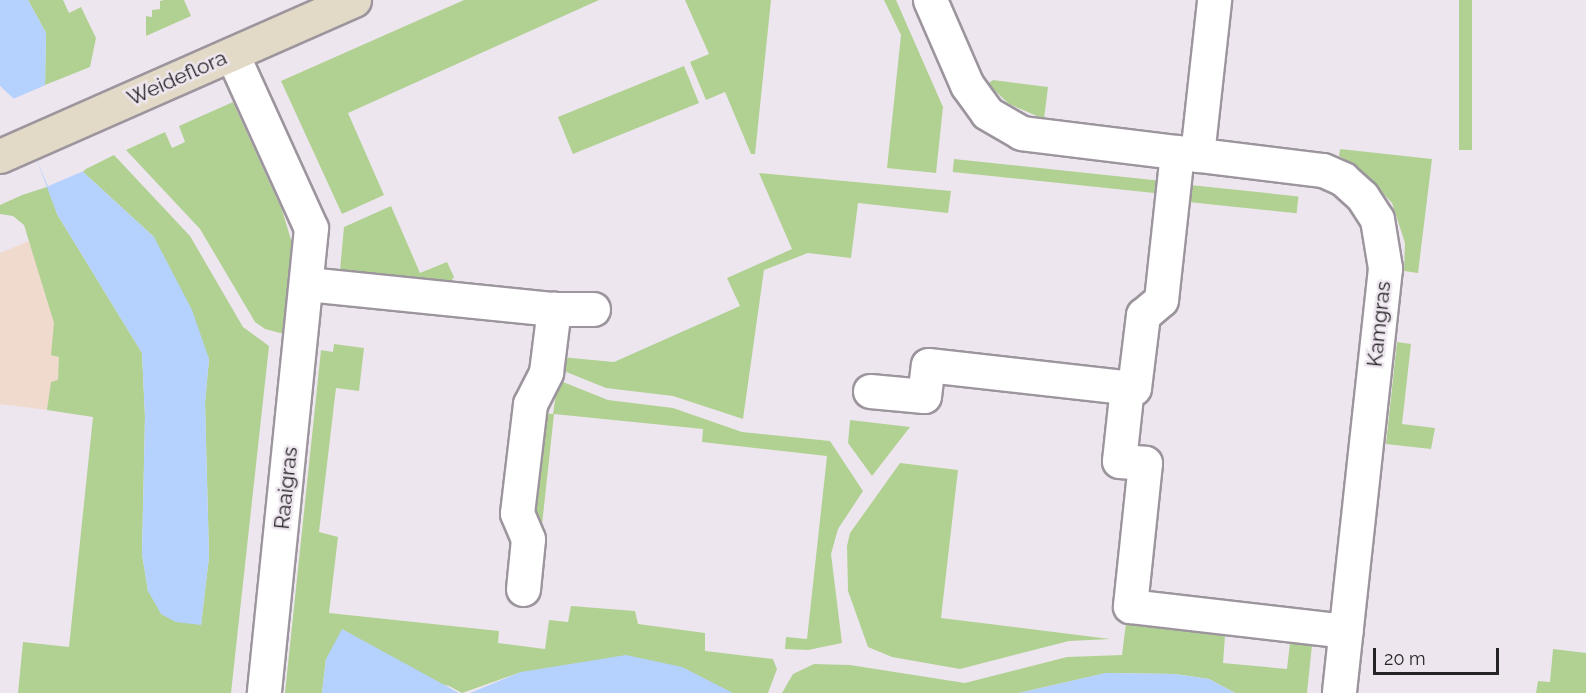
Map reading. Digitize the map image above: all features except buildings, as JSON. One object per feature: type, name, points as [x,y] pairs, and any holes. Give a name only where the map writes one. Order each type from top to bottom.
[{"type":"street","name":"Weideflora","points":[[2,156],[354,0]]},
{"type":"street","name":"Kamgras","points":[[930,0],[967,85],[987,113],[1004,124],[1042,138],[1323,170],[1349,184],[1377,219],[1385,268],[1339,693]]},
{"type":"street","points":[[870,391],[924,396],[928,365],[1134,388],[1143,315],[1161,300],[1214,0]]},
{"type":"street","name":"Raaigras","points":[[232,54],[311,228],[264,693]]},
{"type":"street","points":[[307,284],[554,309],[593,309]]},
{"type":"street","points":[[523,589],[528,539],[517,513],[530,404],[546,372],[554,309]]},
{"type":"street","points":[[1127,387],[1119,461],[1145,463],[1130,606],[1346,631]]},
{"type":"shaded area","points":[[39,237],[72,413],[0,404],[0,253]]},
{"type":"green space","points":[[28,0],[63,0],[69,13],[81,7],[96,38],[90,67],[45,85],[46,33]]},
{"type":"green space","points":[[184,0],[191,16],[146,36],[146,16],[152,17],[152,10],[160,9],[160,1]]},
{"type":"green space","points":[[464,0],[599,0],[348,113],[384,195],[342,214],[281,81]]},
{"type":"green space","points":[[685,0],[771,0],[755,154],[751,154],[725,92],[706,100],[690,62],[709,54]]},
{"type":"green space","points":[[884,0],[896,0],[943,107],[936,173],[887,168],[901,35]]},
{"type":"green space","points":[[1459,0],[1472,0],[1472,150],[1459,150]]},
{"type":"green space","points":[[684,66],[699,103],[573,154],[558,117]]},
{"type":"green space","points":[[993,80],[1048,87],[1044,119],[1009,104],[991,87],[989,83]]},
{"type":"green space","points":[[233,102],[282,210],[292,243],[284,334],[265,329],[255,322],[200,229],[126,150],[165,132],[172,148],[185,142],[179,126]]},
{"type":"green space","points":[[1340,149],[1432,159],[1418,273],[1404,271],[1405,243],[1392,203],[1357,166],[1339,156]]},
{"type":"green space","points":[[114,155],[190,236],[243,327],[269,346],[231,693],[18,693],[23,642],[69,647],[93,417],[47,410],[51,382],[58,380],[59,357],[51,355],[54,323],[24,225],[13,216],[0,214],[0,205],[22,195],[50,186],[57,214],[142,353],[145,417],[142,554],[148,591],[201,625],[209,557],[205,403],[209,359],[154,237],[82,171]]},
{"type":"green space","points":[[954,159],[1158,180],[1157,193],[953,172]]},
{"type":"green space","points":[[759,173],[951,191],[948,213],[858,203],[851,258],[808,253],[764,270],[743,419],[673,396],[606,388],[559,369],[561,357],[614,362],[740,306],[727,278],[792,249]]},
{"type":"green space","points":[[1190,185],[1298,196],[1297,213],[1188,202]]},
{"type":"green space","points":[[391,206],[420,273],[447,262],[454,277],[451,281],[340,270],[344,227]]},
{"type":"green space","points":[[1397,342],[1411,344],[1402,424],[1435,428],[1431,449],[1386,444]]},
{"type":"green space","points":[[334,344],[364,348],[359,391],[336,388],[319,532],[338,537],[329,613],[499,631],[498,643],[545,649],[549,620],[568,622],[571,606],[635,611],[638,624],[705,633],[705,651],[773,659],[777,669],[768,693],[733,693],[521,672],[462,693],[449,686],[326,659],[322,693],[285,693],[321,350],[333,352]]},
{"type":"green space","points":[[558,380],[608,400],[673,408],[742,432],[830,441],[863,491],[838,529],[831,554],[842,643],[808,650],[785,649],[786,637],[807,639],[827,456],[702,442],[703,429],[554,414],[542,525],[536,525],[530,509],[542,413],[553,414]]},
{"type":"green space","points":[[850,420],[910,427],[872,476],[848,443]]},
{"type":"green space","points":[[900,463],[958,470],[941,618],[1110,639],[1069,641],[960,669],[892,657],[868,647],[848,591],[847,546],[850,533]]},
{"type":"green space","points":[[1126,623],[1222,634],[1225,636],[1223,663],[1287,669],[1290,643],[1312,645],[1307,693],[1235,693],[1209,679],[1175,674],[1106,673],[1019,693],[782,693],[793,674],[814,664],[850,665],[965,683],[1067,657],[1122,655]]},
{"type":"green space","points":[[1553,649],[1586,653],[1586,693],[1536,693],[1538,681],[1550,682]]},
{"type":"water","points":[[0,0],[28,0],[46,33],[45,88],[82,171],[154,237],[192,310],[209,359],[205,403],[209,557],[201,625],[176,622],[161,614],[148,591],[142,554],[145,417],[142,353],[57,214],[14,99],[0,86]]},
{"type":"water","points":[[342,629],[459,693],[322,693],[326,659]]},
{"type":"water","points":[[626,655],[682,667],[733,693],[470,693],[521,672]]},
{"type":"water","points":[[1106,673],[1175,674],[1209,679],[1235,693],[1019,693]]},
{"type":"pier","points":[[48,84],[85,171],[48,186],[11,100]]}]
